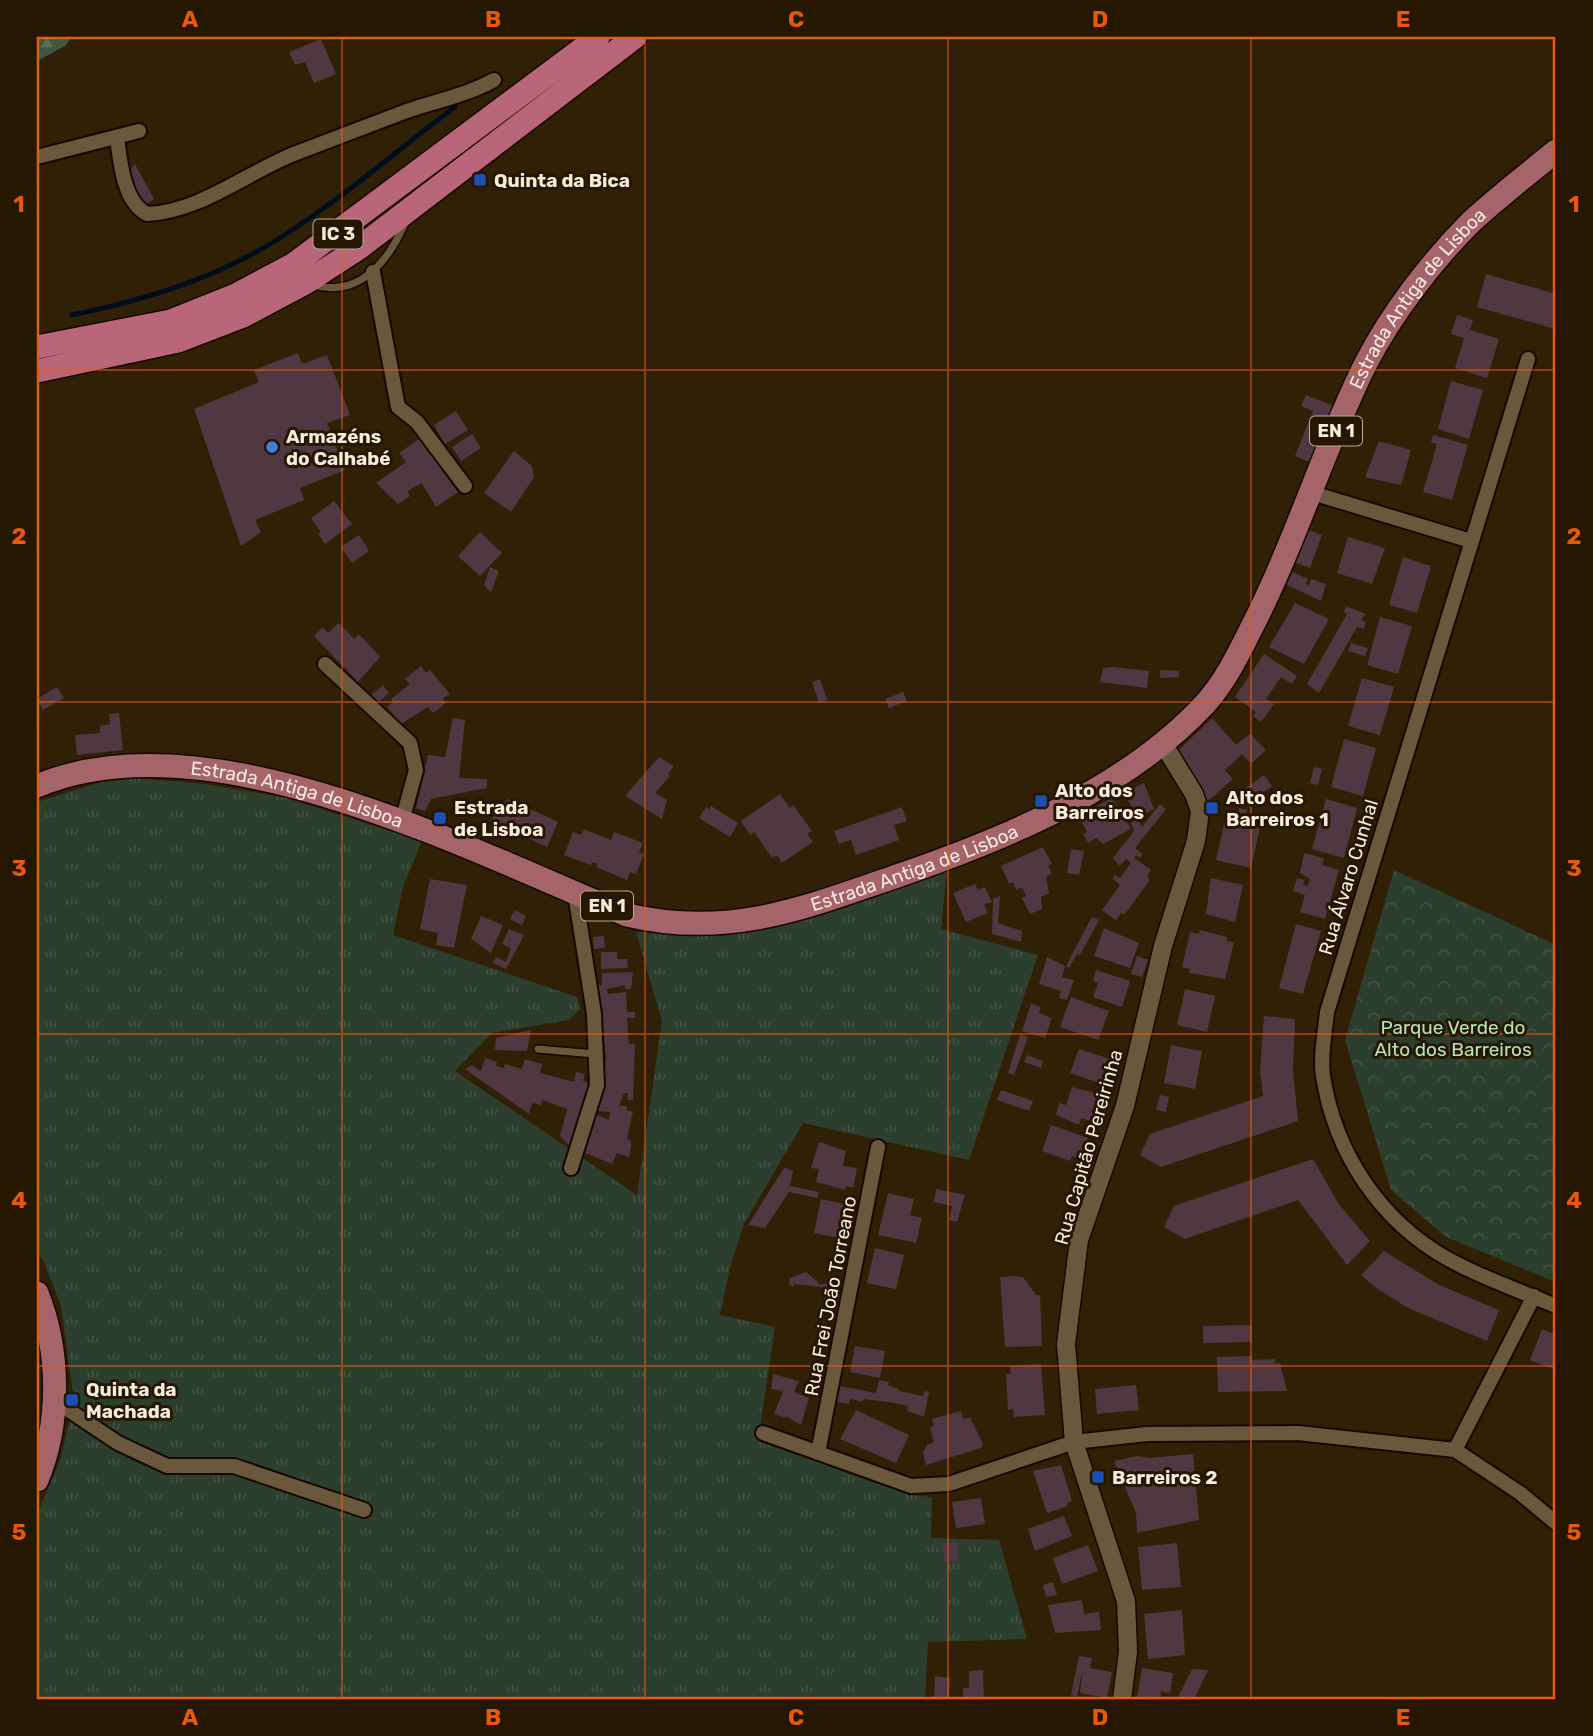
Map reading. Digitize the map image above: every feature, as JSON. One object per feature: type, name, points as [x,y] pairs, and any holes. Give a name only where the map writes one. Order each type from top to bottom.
[{"type":"highway","name":"IC 3","points":[[37,347],[172,321],[236,295],[294,264],[598,37]]},
{"type":"highway","name":"IC 3","points":[[37,371],[178,341],[243,316],[305,283],[412,208],[635,37]]},
{"type":"main road","name":"Estrada Antiga de Lisboa","points":[[37,786],[98,768],[135,764],[206,770],[286,784],[432,830],[627,915],[661,923],[723,925],[774,916],[912,871],[1010,831],[1133,767],[1205,704],[1233,663],[1272,587],[1309,492],[1367,362],[1398,312],[1471,223],[1556,150]]},
{"type":"main road","points":[[37,1293],[44,1311],[52,1356],[55,1401],[48,1453],[37,1480]]},
{"type":"street","points":[[117,137],[123,177],[136,205],[147,214],[156,214],[200,199],[297,153],[403,112],[456,98],[494,80]]},
{"type":"street","points":[[37,158],[139,131]]},
{"type":"street","points":[[373,272],[398,407],[418,422],[465,486]]},
{"type":"street","name":"Rua Álvaro Cunhal","points":[[1528,359],[1327,1012],[1323,1074],[1337,1131],[1360,1180],[1401,1227],[1448,1259],[1556,1306]]},
{"type":"street","points":[[1309,492],[1471,541]]},
{"type":"street","points":[[325,664],[410,743],[416,770],[402,821]]},
{"type":"street","name":"Rua Capitão Pereirinha","points":[[1122,1699],[1128,1652],[1126,1601],[1074,1443],[1066,1344],[1079,1240],[1125,1106],[1163,946],[1196,841],[1200,811],[1194,794],[1162,742]]},
{"type":"street","points":[[570,1168],[597,1085],[594,1014],[575,893]]},
{"type":"street","name":"Rua Frei João Torreano","points":[[818,1453],[878,1147]]},
{"type":"street","points":[[1455,1450],[1534,1296]]},
{"type":"street","points":[[55,1401],[118,1443],[167,1466],[234,1466],[364,1510]]},
{"type":"street","points":[[763,1433],[911,1486],[949,1484],[1074,1443],[1147,1434],[1298,1433],[1455,1450],[1520,1493],[1556,1522]]},
{"type":"lane","points":[[305,283],[333,291],[373,272],[400,234],[412,208]]},
{"type":"lane","points":[[538,1049],[596,1054]]},
{"type":"green space","points":[[37,37],[72,37],[65,46],[37,61]]},
{"type":"green space","points":[[135,778],[204,784],[283,797],[422,841],[403,887],[393,935],[577,997],[580,1009],[569,1020],[492,1033],[455,1071],[637,1195],[662,1021],[636,932],[722,936],[775,927],[947,868],[941,929],[1038,955],[969,1160],[803,1123],[744,1224],[730,1268],[720,1315],[775,1327],[758,1441],[910,1495],[932,1497],[931,1538],[999,1540],[1027,1639],[928,1642],[925,1699],[37,1699],[37,1515],[61,1457],[74,1401],[61,1306],[44,1262],[37,1252],[37,802],[101,782]]},
{"type":"green space","name":"Parque Verde do Alto dos Barreiros","points":[[1394,870],[1556,945],[1556,1282],[1446,1237],[1391,1190],[1345,1040]]},
{"type":"building","points":[[321,39],[336,74],[314,83],[305,62],[295,65],[289,52]]},
{"type":"building","points":[[135,164],[154,199],[144,206],[126,174]]},
{"type":"building","points":[[1486,274],[1556,294],[1556,329],[1477,307]]},
{"type":"building","points":[[1457,315],[1473,320],[1470,330],[1499,339],[1487,378],[1455,368],[1464,338],[1451,334]]},
{"type":"building","name":"Armazéns do Calhabé","points":[[298,353],[302,364],[327,355],[350,415],[327,423],[345,470],[300,488],[304,500],[255,520],[261,532],[241,546],[194,409],[259,382],[254,370]]},
{"type":"building","points":[[1451,381],[1483,390],[1469,439],[1438,429]]},
{"type":"building","points":[[1306,395],[1334,406],[1310,462],[1295,456],[1313,411],[1301,406]]},
{"type":"building","points":[[456,411],[468,430],[445,444],[434,425]]},
{"type":"building","points":[[472,434],[481,448],[461,461],[452,447]]},
{"type":"building","points":[[1433,435],[1468,445],[1452,500],[1423,492],[1437,444],[1431,442]]},
{"type":"building","points":[[423,436],[448,470],[444,473],[458,492],[436,507],[422,483],[407,491],[410,496],[398,504],[376,483],[406,462],[399,453]]},
{"type":"building","points":[[1379,441],[1411,450],[1401,485],[1365,477]]},
{"type":"building","points":[[514,451],[532,466],[534,477],[511,512],[484,493]]},
{"type":"building","points":[[334,501],[352,524],[325,544],[318,534],[321,532],[311,518]]},
{"type":"building","points":[[1306,529],[1322,535],[1310,568],[1294,562]]},
{"type":"building","points":[[480,532],[502,553],[480,576],[458,556]]},
{"type":"building","points":[[359,535],[369,551],[352,563],[341,547]]},
{"type":"building","points":[[1348,537],[1385,548],[1372,584],[1337,573]]},
{"type":"building","points":[[1403,557],[1431,566],[1417,613],[1389,605]]},
{"type":"building","points":[[490,567],[499,571],[491,592],[484,585]]},
{"type":"building","points":[[1292,572],[1308,579],[1306,584],[1309,585],[1311,579],[1326,584],[1321,601],[1287,585]]},
{"type":"building","points":[[1295,603],[1329,619],[1304,664],[1269,647]]},
{"type":"building","points":[[1346,606],[1366,614],[1361,620],[1366,622],[1364,629],[1357,627],[1319,693],[1307,684],[1347,614],[1344,612]]},
{"type":"building","points":[[1380,617],[1412,626],[1398,674],[1367,665]]},
{"type":"building","points":[[339,623],[354,639],[359,634],[380,657],[358,682],[314,636],[323,627],[328,633]]},
{"type":"building","points":[[1351,643],[1368,648],[1365,656],[1348,651]]},
{"type":"building","points":[[1264,654],[1297,676],[1292,684],[1281,677],[1266,699],[1274,704],[1261,722],[1253,716],[1256,712],[1235,697]]},
{"type":"building","points":[[421,666],[426,673],[430,670],[450,694],[443,698],[446,703],[433,713],[428,707],[401,724],[387,707],[393,702],[391,699],[410,684],[405,679]]},
{"type":"building","points":[[1103,668],[1149,671],[1147,688],[1100,682]]},
{"type":"building","points":[[1160,670],[1179,671],[1179,677],[1160,678]]},
{"type":"building","points":[[1362,678],[1394,687],[1380,735],[1348,726]]},
{"type":"building","points":[[820,679],[827,700],[819,703],[812,682]]},
{"type":"building","points":[[383,685],[389,693],[376,704],[369,697]]},
{"type":"building","points":[[57,687],[64,698],[43,710],[37,699]]},
{"type":"building","points":[[903,692],[907,701],[889,708],[885,699]]},
{"type":"building","points":[[119,713],[123,750],[77,755],[75,735],[100,733],[100,726],[110,724],[109,714]]},
{"type":"building","points":[[453,718],[465,720],[459,778],[487,779],[487,788],[431,799],[425,811],[416,808],[428,755],[445,757]]},
{"type":"building","points":[[1212,718],[1236,745],[1250,734],[1266,750],[1251,764],[1242,754],[1225,770],[1233,779],[1208,801],[1177,752]]},
{"type":"building","points":[[1344,739],[1376,748],[1363,796],[1331,787]]},
{"type":"building","points":[[659,757],[674,766],[668,774],[670,776],[655,793],[667,800],[662,819],[625,796]]},
{"type":"building","points":[[1314,767],[1322,769],[1318,785],[1310,783]]},
{"type":"building","points":[[1264,775],[1272,786],[1257,797],[1254,793],[1248,797],[1243,790]]},
{"type":"building","points":[[1144,783],[1154,809],[1144,814],[1142,809],[1135,813],[1124,793]]},
{"type":"building","points":[[780,794],[790,808],[793,805],[812,831],[807,834],[813,842],[782,863],[777,855],[772,858],[754,832],[750,835],[741,821]]},
{"type":"building","points":[[1112,798],[1131,829],[1103,844],[1096,838],[1088,843],[1083,834],[1087,832],[1079,816]]},
{"type":"building","points":[[509,799],[558,822],[547,847],[491,821],[498,805]]},
{"type":"building","points":[[1326,799],[1357,808],[1344,858],[1312,849]]},
{"type":"building","points":[[1160,804],[1166,809],[1135,848],[1143,854],[1140,858],[1136,855],[1134,858],[1151,870],[1147,877],[1150,880],[1124,915],[1121,913],[1116,920],[1102,910],[1120,885],[1113,879],[1115,875],[1120,878],[1131,863],[1126,859],[1120,866],[1113,858],[1134,831],[1131,823],[1138,819],[1142,827]]},
{"type":"building","points":[[711,806],[738,823],[730,837],[699,818],[706,807],[709,809]]},
{"type":"building","points":[[902,807],[907,821],[894,825],[899,840],[856,855],[851,840],[839,844],[834,831]]},
{"type":"building","points":[[1239,808],[1247,810],[1246,815],[1262,819],[1251,868],[1216,860],[1227,811],[1238,813]]},
{"type":"building","points":[[584,829],[611,840],[614,832],[643,843],[639,852],[644,854],[636,874],[630,872],[627,880],[596,867],[598,864],[593,862],[591,865],[564,855],[573,832],[581,835]]},
{"type":"building","points":[[1043,847],[1052,864],[1048,866],[1052,874],[1046,877],[1049,893],[1041,897],[1042,909],[1030,914],[1022,898],[1026,896],[1022,887],[1016,890],[1013,882],[1009,884],[1001,866]]},
{"type":"building","points":[[1071,849],[1084,851],[1079,875],[1067,873]]},
{"type":"building","points":[[1304,853],[1324,858],[1322,865],[1339,870],[1325,919],[1300,912],[1305,895],[1293,891],[1297,878],[1304,880],[1303,885],[1308,886],[1310,879],[1300,873]]},
{"type":"building","points":[[1211,878],[1243,885],[1235,922],[1206,914]]},
{"type":"building","points":[[430,879],[467,885],[454,948],[436,945],[438,933],[420,929]]},
{"type":"building","points":[[975,884],[978,890],[985,887],[992,902],[984,905],[988,913],[966,922],[953,893]]},
{"type":"building","points":[[1000,896],[998,923],[1022,931],[1021,942],[992,934],[993,899]]},
{"type":"building","points":[[515,910],[526,916],[522,925],[510,919]]},
{"type":"building","points":[[481,916],[503,925],[491,953],[471,939]]},
{"type":"building","points":[[1092,917],[1099,920],[1080,955],[1077,954],[1069,968],[1066,966]]},
{"type":"building","points":[[1296,924],[1321,931],[1303,994],[1279,988]]},
{"type":"building","points":[[1104,928],[1139,943],[1130,968],[1094,956]]},
{"type":"building","points":[[509,929],[524,935],[506,969],[493,963],[496,957],[506,962],[511,948],[502,944]]},
{"type":"building","points":[[1200,930],[1227,937],[1227,941],[1234,942],[1225,979],[1189,973],[1190,969],[1182,967],[1190,932],[1199,934]]},
{"type":"building","points":[[604,936],[605,948],[594,949],[593,937]]},
{"type":"building","points":[[601,952],[617,952],[617,959],[627,959],[628,968],[601,969]]},
{"type":"building","points":[[1137,956],[1148,960],[1142,977],[1131,974]]},
{"type":"building","points":[[1047,957],[1065,966],[1062,977],[1074,980],[1067,1000],[1059,998],[1061,991],[1039,984]]},
{"type":"building","points":[[1096,970],[1130,981],[1122,1007],[1093,997],[1098,983],[1093,981]]},
{"type":"building","points":[[633,972],[631,989],[625,989],[625,985],[607,989],[608,994],[626,992],[627,1012],[635,1012],[635,1018],[627,1018],[629,1044],[635,1044],[633,1100],[627,1100],[628,1093],[624,1093],[619,1106],[627,1106],[627,1111],[633,1111],[627,1139],[631,1141],[631,1147],[629,1157],[617,1153],[612,1164],[583,1152],[595,1114],[609,1120],[610,1112],[598,1111],[600,1102],[597,1102],[600,1092],[603,1092],[606,1056],[597,985],[602,985],[602,973]]},
{"type":"building","points":[[1185,989],[1215,996],[1207,1032],[1177,1025]]},
{"type":"building","points":[[1071,997],[1109,1011],[1098,1040],[1060,1027]]},
{"type":"building","points":[[1031,1004],[1041,1007],[1039,1013],[1052,1018],[1045,1038],[1022,1031]]},
{"type":"building","points":[[1264,1016],[1295,1019],[1293,1070],[1298,1121],[1161,1167],[1140,1155],[1150,1134],[1263,1096],[1260,1071]]},
{"type":"building","points":[[531,1030],[527,1051],[495,1050],[496,1038]]},
{"type":"building","points":[[1020,1034],[1028,1037],[1014,1075],[1008,1073]]},
{"type":"building","points":[[1171,1045],[1202,1051],[1195,1089],[1164,1083]]},
{"type":"building","points":[[1079,1049],[1113,1060],[1105,1085],[1070,1073]]},
{"type":"building","points":[[1027,1055],[1043,1061],[1041,1068],[1024,1062]]},
{"type":"building","points":[[485,1058],[497,1062],[496,1066],[504,1068],[505,1064],[522,1069],[525,1059],[542,1064],[540,1073],[574,1082],[576,1072],[585,1074],[583,1081],[592,1084],[570,1146],[560,1136],[567,1109],[542,1100],[541,1105],[532,1103],[529,1114],[465,1069],[472,1065],[481,1071]]},
{"type":"building","points":[[1072,1087],[1102,1095],[1094,1122],[1081,1118],[1079,1125],[1056,1115],[1059,1103],[1066,1105]]},
{"type":"building","points":[[1001,1090],[1033,1101],[1029,1111],[997,1100]]},
{"type":"building","points":[[1160,1095],[1169,1097],[1166,1112],[1156,1110]]},
{"type":"building","points":[[1051,1125],[1088,1138],[1080,1159],[1072,1156],[1070,1161],[1042,1151]]},
{"type":"building","points":[[819,1142],[846,1151],[843,1166],[857,1168],[853,1188],[846,1186],[845,1190],[816,1182],[819,1169],[811,1168]]},
{"type":"building","points":[[1313,1159],[1338,1203],[1370,1241],[1347,1265],[1298,1200],[1185,1239],[1164,1227],[1174,1206]]},
{"type":"building","points":[[784,1168],[793,1171],[790,1186],[819,1192],[817,1198],[789,1192],[765,1228],[748,1225]]},
{"type":"building","points":[[936,1189],[965,1195],[957,1222],[949,1220],[952,1206],[934,1202]]},
{"type":"building","points":[[888,1193],[914,1199],[910,1215],[922,1218],[916,1243],[878,1235]]},
{"type":"building","points":[[821,1199],[849,1205],[844,1239],[814,1233]]},
{"type":"building","points":[[875,1248],[904,1255],[896,1289],[867,1283]]},
{"type":"building","points":[[1384,1251],[1439,1285],[1499,1310],[1487,1341],[1408,1308],[1361,1275]]},
{"type":"building","points":[[806,1272],[820,1284],[838,1283],[836,1295],[820,1287],[794,1284],[793,1287],[789,1284],[790,1278]]},
{"type":"building","points":[[1000,1277],[1023,1277],[1036,1295],[1040,1295],[1042,1346],[1005,1347]]},
{"type":"building","points":[[1252,1325],[1252,1342],[1203,1343],[1203,1326]]},
{"type":"building","points":[[1542,1329],[1556,1335],[1556,1370],[1530,1360]]},
{"type":"building","points":[[855,1346],[885,1351],[880,1378],[850,1372]]},
{"type":"building","points":[[1252,1356],[1252,1360],[1275,1359],[1275,1363],[1280,1363],[1287,1391],[1218,1392],[1217,1357]]},
{"type":"building","points":[[1041,1364],[1045,1415],[1014,1417],[1013,1409],[1008,1410],[1006,1374],[1011,1374],[1010,1366]]},
{"type":"building","points":[[773,1374],[799,1381],[794,1392],[809,1398],[801,1425],[786,1416],[785,1418],[774,1414],[783,1391],[771,1389]]},
{"type":"building","points":[[879,1380],[889,1382],[888,1385],[899,1391],[923,1396],[924,1391],[929,1392],[924,1417],[907,1411],[908,1406],[889,1402],[850,1399],[849,1404],[837,1402],[840,1386],[876,1393]]},
{"type":"building","points":[[1136,1385],[1139,1410],[1097,1414],[1095,1389]]},
{"type":"building","points":[[856,1410],[909,1435],[896,1463],[840,1439]]},
{"type":"building","points":[[961,1411],[963,1419],[970,1417],[983,1444],[981,1448],[926,1465],[923,1453],[927,1445],[934,1442],[930,1427],[934,1426],[932,1419]]},
{"type":"building","points":[[1193,1454],[1199,1520],[1137,1533],[1136,1513],[1114,1461],[1138,1456],[1149,1458]]},
{"type":"building","points":[[1061,1465],[1072,1501],[1067,1503],[1068,1506],[1047,1513],[1033,1471]]},
{"type":"building","points":[[981,1498],[985,1524],[956,1528],[952,1502]]},
{"type":"building","points":[[1064,1516],[1072,1536],[1035,1551],[1028,1529]]},
{"type":"building","points":[[957,1542],[958,1561],[944,1561],[943,1543]]},
{"type":"building","points":[[1177,1543],[1181,1587],[1142,1590],[1138,1547]]},
{"type":"building","points":[[1088,1545],[1098,1571],[1062,1584],[1053,1558]]},
{"type":"building","points":[[1053,1582],[1057,1595],[1046,1597],[1043,1585]]},
{"type":"building","points":[[1082,1600],[1084,1614],[1099,1612],[1101,1630],[1055,1633],[1048,1605]]},
{"type":"building","points":[[1182,1610],[1185,1655],[1148,1659],[1144,1614]]},
{"type":"building","points":[[1079,1656],[1092,1658],[1090,1668],[1112,1672],[1107,1698],[1080,1693],[1083,1666],[1077,1697],[1071,1695]]},
{"type":"building","points":[[1142,1668],[1173,1673],[1170,1693],[1161,1691],[1160,1699],[1137,1699]]},
{"type":"building","points":[[1192,1669],[1208,1670],[1194,1699],[1177,1699]]},
{"type":"building","points":[[983,1670],[984,1699],[963,1699],[963,1688],[969,1688],[969,1671]]},
{"type":"building","points":[[935,1676],[950,1678],[949,1699],[934,1699]]},
{"type":"waterway","points":[[72,315],[180,286],[256,252],[325,207],[455,107]]},
{"type":"place","name":"Quinta da Bica","points":[[480,180]]},
{"type":"place","name":"Armazéns do Calhabé","points":[[272,447]]},
{"type":"place","name":"Alto dos Barreiros","points":[[1041,801]]},
{"type":"place","name":"Alto dos Barreiros 1","points":[[1212,808]]},
{"type":"place","name":"Estrada de Lisboa","points":[[440,818]]},
{"type":"place","name":"Quinta da Machada","points":[[72,1400]]},
{"type":"place","name":"Barreiros 2","points":[[1098,1477]]}]
